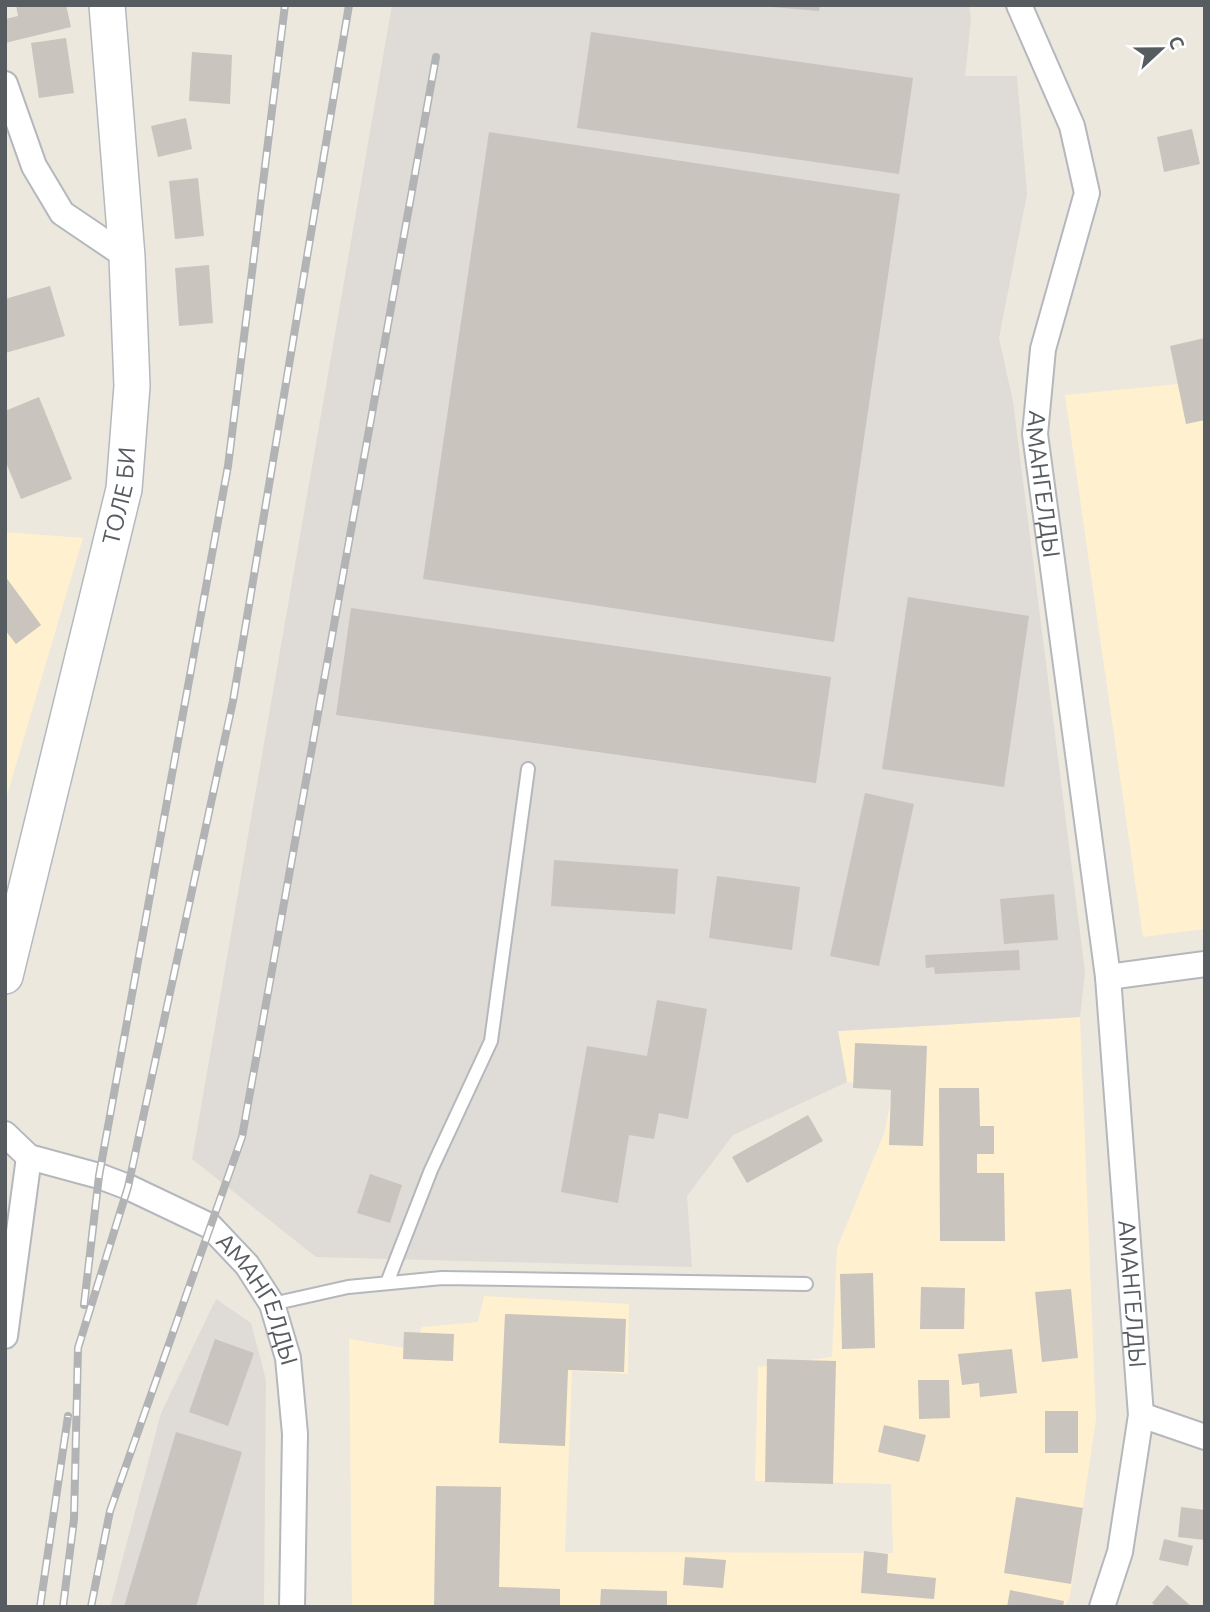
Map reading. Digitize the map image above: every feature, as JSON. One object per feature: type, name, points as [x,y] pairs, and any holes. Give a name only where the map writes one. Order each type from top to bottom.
[{"type":"main road","name":"ТОЛЕ БИ","points":[[5,976],[124,489],[132,386],[127,257],[107,5]]},
{"type":"street","name":"АМАНГЕЛДЫ","points":[[1018,5],[1072,126],[1087,193],[1043,349],[1035,434],[1108,977],[1141,1415],[1120,1552],[1102,1607]]},
{"type":"street","points":[[5,84],[34,166],[62,213],[127,257]]},
{"type":"street","points":[[1108,977],[1205,964]]},
{"type":"street","name":"АМАНГЕЛДЫ","points":[[5,1134],[29,1157],[99,1176],[128,1187],[210,1226],[247,1265],[272,1304],[288,1357],[295,1434],[292,1607]]},
{"type":"street","points":[[5,1336],[29,1157]]},
{"type":"street","points":[[1141,1415],[1205,1437]]},
{"type":"lane","points":[[387,1283],[431,1170],[491,1041],[528,769]]},
{"type":"lane","points":[[272,1304],[348,1287],[442,1278],[806,1284]]},
{"type":"shaded area","points":[[392,5],[969,5],[971,20],[965,76],[1017,76],[1027,194],[999,338],[1013,402],[1085,972],[1080,1017],[838,1031],[847,1082],[733,1135],[687,1196],[692,1267],[316,1257],[192,1159]]},
{"type":"shaded area","points":[[1205,356],[1205,929],[1143,937],[1065,395],[1198,382]]},
{"type":"shaded area","points":[[5,532],[83,538],[5,802]]},
{"type":"shaded area","points":[[1080,1017],[1096,1419],[1070,1597],[1064,1607],[352,1607],[349,1339],[411,1349],[422,1327],[478,1322],[484,1296],[629,1304],[628,1374],[572,1371],[565,1552],[893,1553],[891,1484],[755,1481],[758,1367],[832,1357],[837,1248],[885,1131],[893,1088],[847,1082],[838,1031]]},
{"type":"shaded area","points":[[216,1299],[251,1323],[266,1380],[264,1607],[110,1607],[161,1413]]},
{"type":"building","points":[[16,5],[66,5],[71,27],[5,43],[5,19],[18,16]]},
{"type":"building","points":[[772,5],[820,5],[819,11]]},
{"type":"building","points":[[591,32],[913,78],[899,174],[577,128]]},
{"type":"building","points":[[66,38],[74,93],[39,98],[31,43]]},
{"type":"building","points":[[192,52],[232,55],[230,104],[189,101]]},
{"type":"building","points":[[186,118],[192,149],[158,157],[151,126]]},
{"type":"building","points":[[1192,129],[1200,164],[1164,172],[1157,137]]},
{"type":"building","points":[[489,132],[900,194],[834,642],[423,579]]},
{"type":"building","points":[[198,178],[204,236],[175,239],[169,181]]},
{"type":"building","points":[[209,265],[213,323],[179,326],[175,268]]},
{"type":"building","points":[[50,286],[65,336],[5,353],[5,299]]},
{"type":"building","points":[[1205,338],[1205,420],[1186,424],[1170,346]]},
{"type":"building","points":[[39,397],[72,479],[21,499],[5,460],[5,411]]},
{"type":"building","points":[[5,576],[41,625],[16,644],[5,630]]},
{"type":"building","points":[[908,597],[1029,616],[1004,787],[882,769]]},
{"type":"building","points":[[351,608],[831,677],[816,783],[336,715]]},
{"type":"building","points":[[865,793],[914,804],[879,966],[830,956]]},
{"type":"building","points":[[554,860],[678,869],[675,914],[551,906]]},
{"type":"building","points":[[717,876],[800,887],[792,950],[709,938]]},
{"type":"building","points":[[1054,894],[1058,940],[1004,944],[1000,899]]},
{"type":"building","points":[[1019,950],[1020,970],[935,974],[934,967],[926,968],[925,955]]},
{"type":"building","points":[[657,1000],[707,1009],[688,1119],[659,1113],[654,1139],[629,1135],[618,1203],[561,1192],[587,1046],[647,1056]]},
{"type":"building","points":[[855,1043],[927,1046],[923,1146],[889,1145],[891,1090],[853,1088]]},
{"type":"building","points":[[939,1088],[979,1088],[980,1126],[994,1126],[994,1154],[977,1154],[977,1173],[1004,1173],[1005,1241],[940,1241]]},
{"type":"building","points":[[808,1115],[823,1141],[747,1183],[732,1157]]},
{"type":"building","points":[[370,1174],[402,1185],[390,1223],[357,1213]]},
{"type":"building","points":[[873,1273],[875,1348],[842,1349],[840,1274]]},
{"type":"building","points":[[921,1287],[965,1288],[964,1329],[920,1329]]},
{"type":"building","points":[[1071,1289],[1078,1358],[1042,1362],[1035,1292]]},
{"type":"building","points":[[505,1314],[626,1319],[624,1372],[568,1370],[565,1446],[499,1443]]},
{"type":"building","points":[[404,1332],[454,1334],[453,1361],[403,1359]]},
{"type":"building","points":[[215,1339],[254,1353],[228,1426],[189,1412]]},
{"type":"building","points":[[1012,1349],[1017,1393],[980,1397],[979,1383],[962,1385],[958,1354]]},
{"type":"building","points":[[767,1359],[836,1361],[833,1484],[765,1482]]},
{"type":"building","points":[[918,1380],[949,1380],[950,1418],[919,1419]]},
{"type":"building","points":[[1045,1411],[1078,1411],[1078,1453],[1045,1453]]},
{"type":"building","points":[[884,1425],[926,1435],[919,1462],[878,1452]]},
{"type":"building","points":[[176,1432],[242,1452],[196,1607],[124,1607]]},
{"type":"building","points":[[436,1486],[501,1487],[499,1587],[560,1589],[560,1607],[434,1607]]},
{"type":"building","points":[[1016,1497],[1083,1508],[1071,1584],[1004,1573]]},
{"type":"building","points":[[1181,1507],[1205,1510],[1205,1540],[1178,1537]]},
{"type":"building","points":[[1164,1539],[1193,1546],[1188,1566],[1159,1560]]},
{"type":"building","points":[[864,1551],[888,1554],[887,1573],[936,1578],[934,1599],[861,1593]]},
{"type":"building","points":[[685,1557],[726,1560],[723,1588],[683,1585]]},
{"type":"building","points":[[1167,1585],[1192,1607],[1156,1607],[1152,1603]]},
{"type":"building","points":[[601,1589],[667,1591],[667,1607],[600,1607]]},
{"type":"building","points":[[1010,1590],[1064,1601],[1063,1607],[1007,1607]]},
{"type":"railway","points":[[84,1305],[99,1176],[228,466],[285,5]]},
{"type":"railway","points":[[63,1607],[74,1519],[78,1348],[128,1187],[233,701],[349,5]]},
{"type":"railway","points":[[91,1607],[110,1511],[242,1137],[436,57]]},
{"type":"railway","points":[[40,1607],[68,1416]]}]
